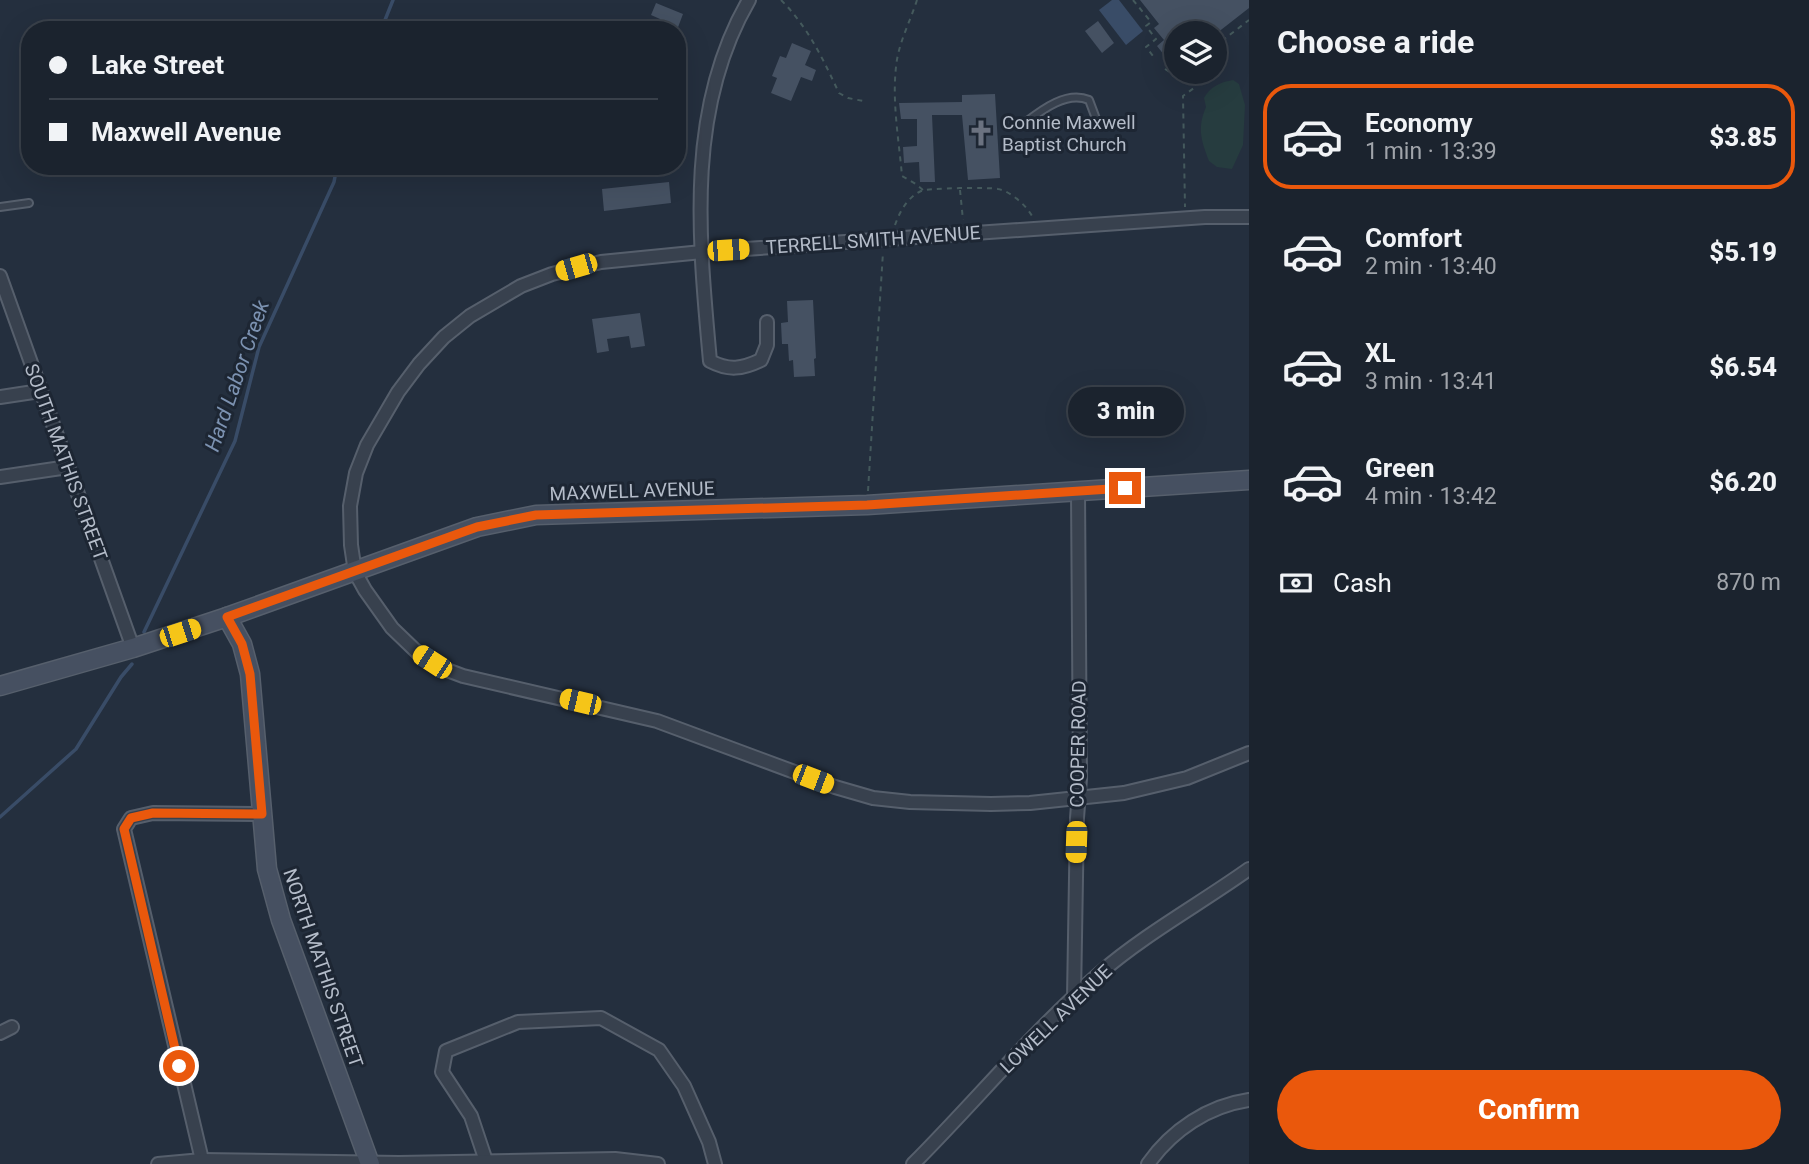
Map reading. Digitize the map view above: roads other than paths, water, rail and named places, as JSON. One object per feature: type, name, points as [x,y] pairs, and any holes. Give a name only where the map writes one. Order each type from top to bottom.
[{"type":"main road","name":"MAXWELL AVENUE","points":[[0,686],[133,648],[227,617],[477,527],[536,515],[867,505],[1249,480]]},
{"type":"main road","name":"NORTH MATHIS STREET","points":[[227,617],[242,644],[250,674],[267,869],[281,920],[369,1163]]},
{"type":"street","points":[[749,0],[718,68],[708,110],[701,178],[702,252],[710,361],[724,368],[743,369],[761,360],[767,345],[767,322]]},
{"type":"street","name":"TERRELL SMITH AVENUE","points":[[355,572],[350,506],[353,485],[360,462],[377,426],[398,393],[419,364],[444,337],[495,300],[552,274],[601,262],[702,252],[1186,218],[1249,217]]},
{"type":"street","name":"SOUTH MATHIS STREET","points":[[0,276],[133,648]]},
{"type":"street","points":[[0,397],[40,391]]},
{"type":"street","points":[[0,477],[68,467]]},
{"type":"street","name":"COOPER ROAD","points":[[1074,997],[1072,965],[1078,798],[1078,492]]},
{"type":"street","points":[[355,572],[379,611],[403,640],[432,662],[463,676],[657,721],[835,787],[873,798],[910,802],[992,804],[1078,798],[1153,787],[1187,778],[1249,753]]},
{"type":"street","points":[[202,1160],[124,829],[131,818],[153,813],[262,814]]},
{"type":"street","name":"LOWELL AVENUE","points":[[913,1164],[1074,997],[1139,943],[1249,869]]},
{"type":"street","points":[[486,1161],[471,1116],[442,1072],[446,1051],[517,1022],[601,1018],[659,1050],[684,1086],[709,1142],[715,1164]]},
{"type":"street","points":[[1148,1164],[1171,1137],[1199,1117],[1223,1106],[1249,1100]]},
{"type":"street","points":[[158,1164],[202,1160],[369,1163],[615,1159],[658,1164]]},
{"type":"lane","points":[[1026,122],[1054,104],[1080,97],[1089,100],[1098,124]]},
{"type":"lane","points":[[0,207],[29,203]]},
{"type":"water","points":[[1112,0],[1119,0],[1143,31],[1126,45],[1099,10]]},
{"type":"waterway","name":"Hard Labor Creek","points":[[385,21],[393,0]]},
{"type":"waterway","name":"Hard Labor Creek","points":[[144,632],[235,441],[259,347],[335,175]]},
{"type":"waterway","name":"Hard Labor Creek","points":[[0,817],[76,749],[132,664]]},
{"type":"place","name":"Connie Maxwell Baptist Church","points":[[981,133]]}]
